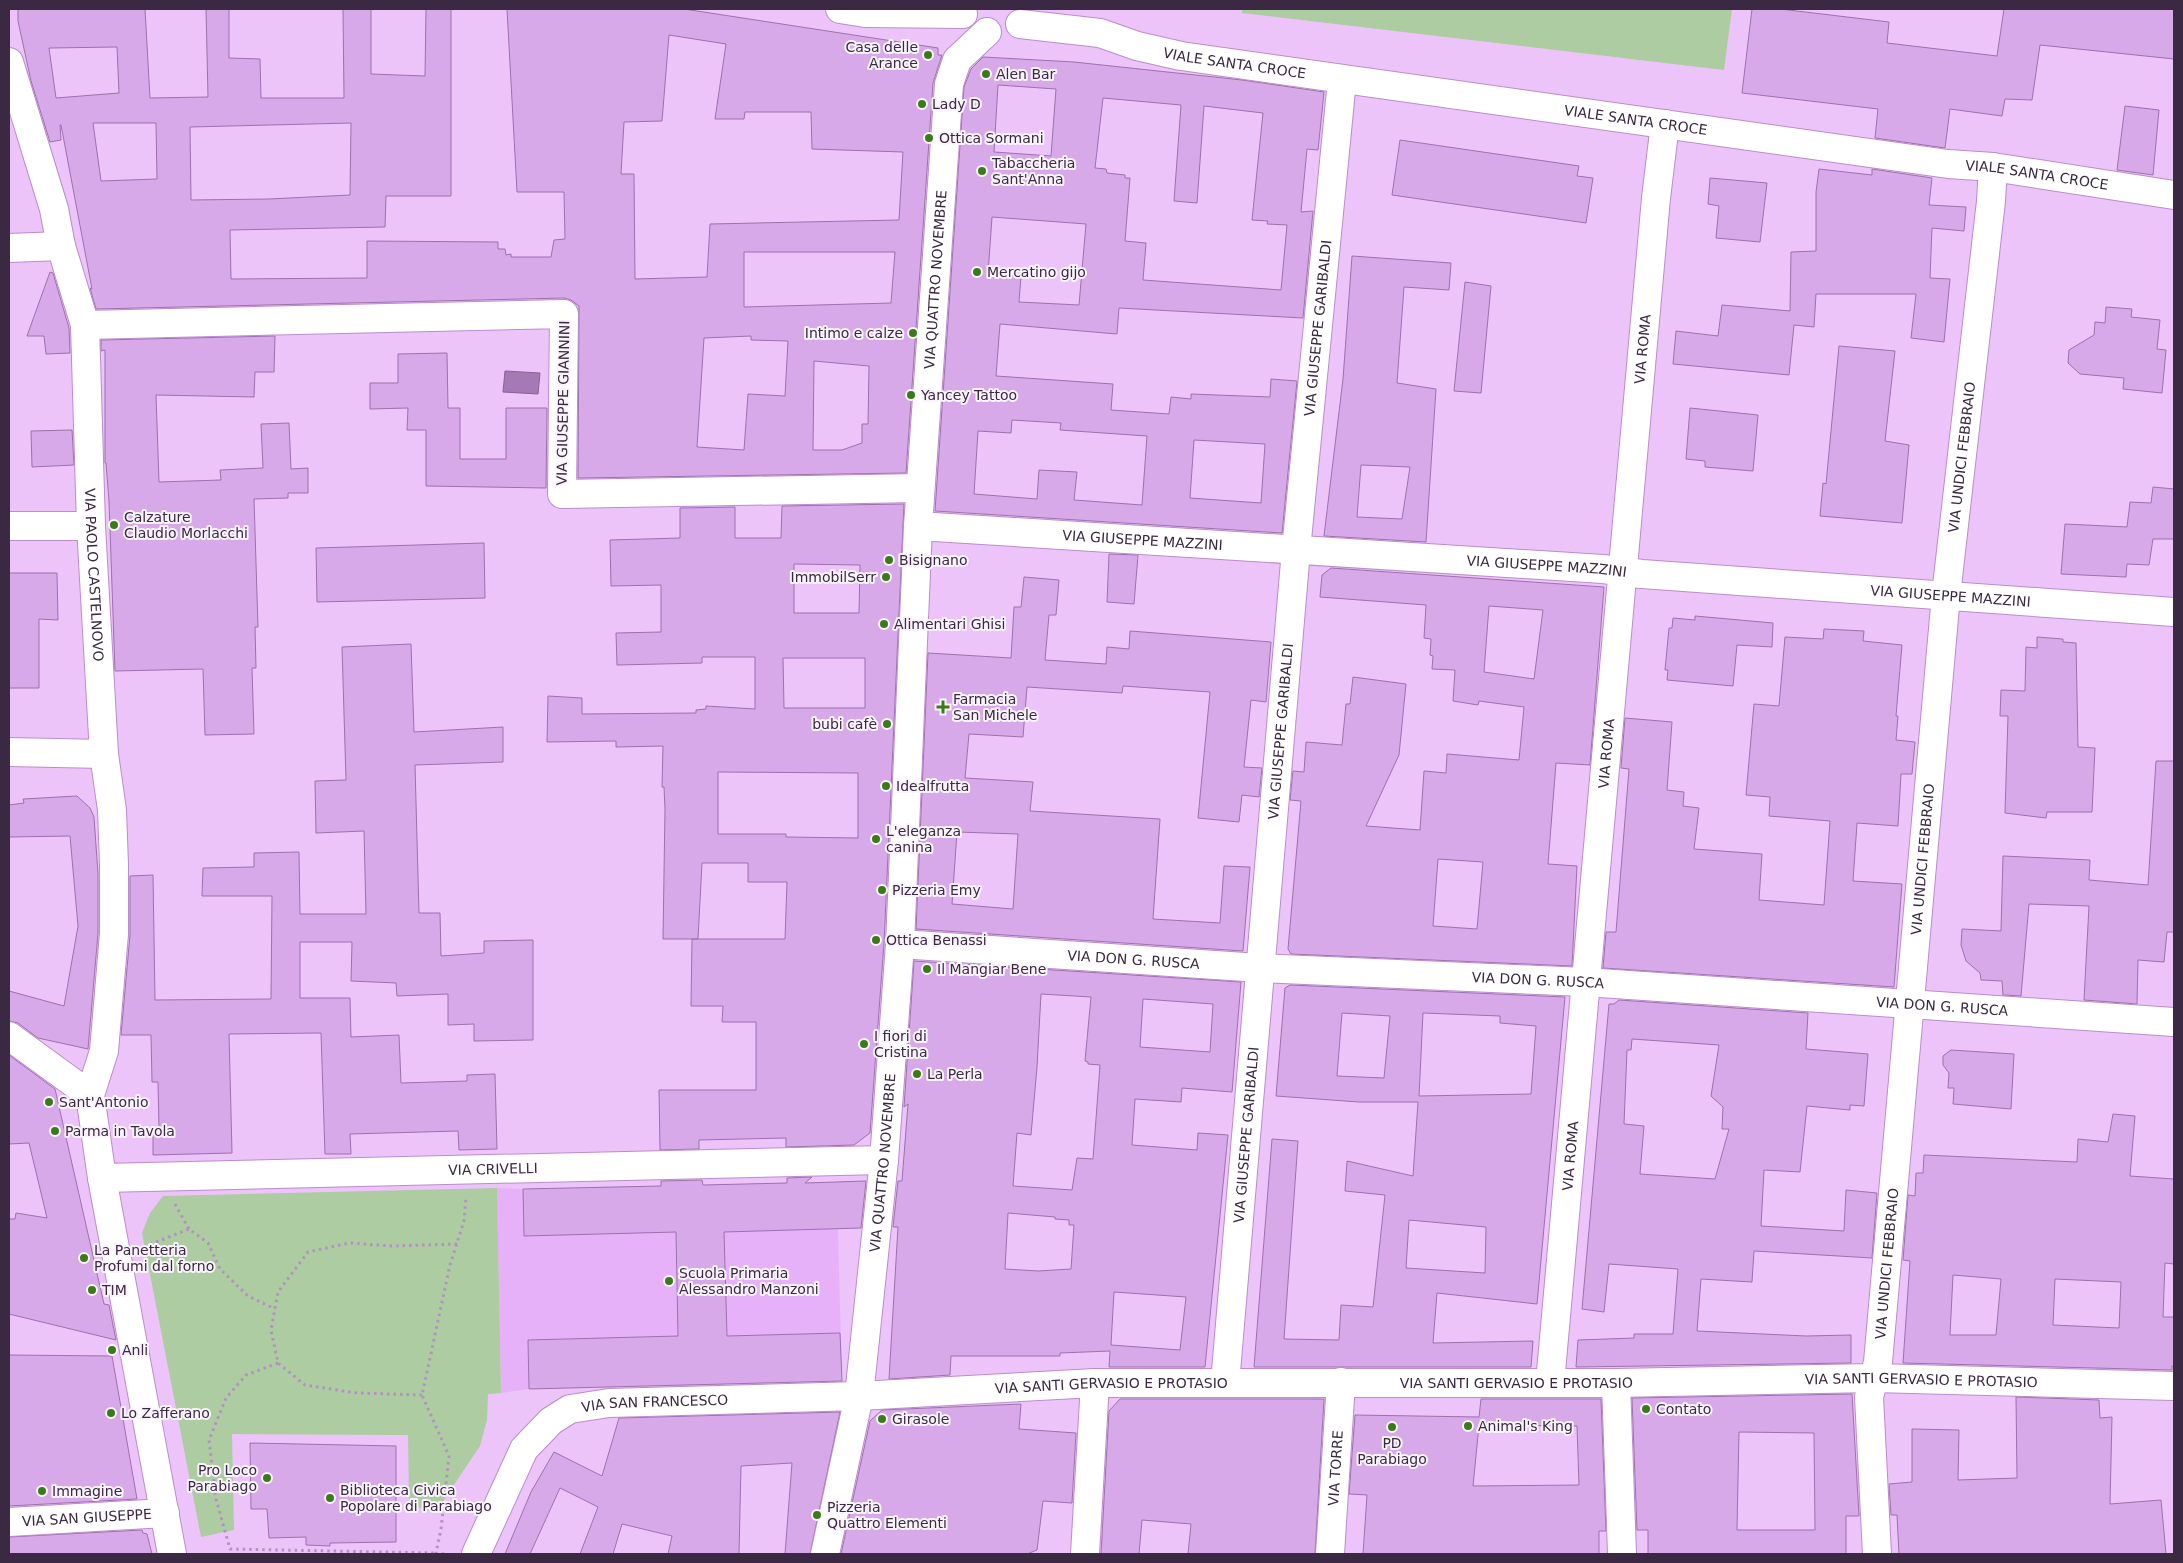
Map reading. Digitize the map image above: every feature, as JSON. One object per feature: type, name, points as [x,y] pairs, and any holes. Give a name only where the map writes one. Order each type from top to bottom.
[{"type":"street","name":"VIALE SANTA CROCE","points":[[1067,9],[1100,33]]},
{"type":"street","points":[[861,10],[962,12],[977,28],[987,32],[1004,31],[1025,16]]},
{"type":"street","name":"VIALE SANTA CROCE","points":[[1025,16],[1100,33],[1137,46],[1181,56],[1948,164],[1993,167],[2174,195]]},
{"type":"street","name":"VIA QUATTRO NOVEMBRE","points":[[825,1554],[859,1396],[884,1160],[900,944],[920,488],[949,84],[957,60],[987,32]]},
{"type":"street","name":"VIA PAOLO CASTELNOVO","points":[[9,62],[54,209],[61,246],[85,325],[91,526],[104,754],[112,810],[114,864],[114,934],[104,1051],[90,1095]]},
{"type":"street","name":"VIA GIUSEPPE GARIBALDI","points":[[1225,1383],[1296,550],[1342,80]]},
{"type":"street","name":"VIA ROMA","points":[[1550,1383],[1656,198],[1665,124]]},
{"type":"street","name":"VIA UNDICI FEBBRAIO","points":[[1877,1554],[1869,1397],[1878,1362],[1946,595],[1991,201],[1993,167]]},
{"type":"street","points":[[9,248],[61,246]]},
{"type":"street","name":"VIA GIUSEPPE GIANNINI","points":[[85,325],[564,314],[562,494],[920,488]]},
{"type":"street","points":[[9,526],[91,526]]},
{"type":"street","name":"VIA GIUSEPPE MAZZINI","points":[[918,526],[1623,572],[2174,612]]},
{"type":"street","points":[[9,752],[104,754]]},
{"type":"street","name":"VIA DON G. RUSCA","points":[[900,944],[1260,968],[1586,982],[2174,1022]]},
{"type":"street","points":[[9,1036],[90,1095],[102,1178],[172,1554]]},
{"type":"street","name":"VIA CRIVELLI","points":[[102,1178],[884,1160]]},
{"type":"street","name":"VIA SANTI GERVASIO E PROTASIO","points":[[859,1396],[1095,1383],[1616,1383],[1874,1378],[2174,1386]]},
{"type":"street","name":"VIA TORRE","points":[[1330,1554],[1341,1382]]},
{"type":"street","points":[[1085,1554],[1095,1383]]},
{"type":"street","points":[[1616,1383],[1622,1554]]},
{"type":"street","name":"VIA SAN FRANCESCO","points":[[476,1554],[524,1449],[550,1421],[570,1409],[609,1403],[859,1396]]},
{"type":"street","name":"VIA SAN GIUSEPPE","points":[[9,1522],[165,1513]]},
{"type":"path","points":[[436,1553],[441,1529],[449,1456],[422,1395],[450,1265],[464,1221],[468,1169]]},
{"type":"path","points":[[117,1258],[189,1229],[208,1243],[220,1269],[248,1296],[275,1309]]},
{"type":"path","points":[[422,1395],[357,1393],[305,1385],[278,1363],[271,1330],[278,1292],[308,1252],[349,1243],[392,1246],[457,1244]]},
{"type":"path","points":[[278,1363],[246,1375],[226,1398],[209,1440],[216,1499],[230,1549],[444,1554]]},
{"type":"shaded area","points":[[505,371],[540,373],[538,394],[503,392]]},
{"type":"shaded area","name":"Scuola Primaria Alessandro Manzoni","points":[[860,1182],[838,1229],[842,1381],[529,1389],[501,1393],[497,1188]]},
{"type":"green space","points":[[1242,9],[1732,9],[1724,70],[1242,13]]},
{"type":"green space","points":[[497,1188],[501,1393],[488,1394],[487,1420],[480,1446],[435,1513],[409,1504],[408,1435],[232,1434],[234,1530],[201,1537],[142,1233],[150,1213],[163,1196]]},
{"type":"building","points":[[18,9],[145,9],[150,98],[208,97],[206,9],[229,9],[229,58],[260,59],[261,98],[344,98],[343,9],[371,9],[371,74],[425,76],[426,9],[451,9],[451,196],[386,196],[385,227],[230,230],[231,279],[367,278],[367,241],[498,242],[498,249],[505,249],[506,255],[511,254],[511,257],[551,257],[554,240],[565,239],[564,192],[517,192],[507,9],[684,9],[938,48],[938,55],[942,55],[933,83],[906,473],[578,478],[579,306],[571,300],[564,298],[96,309],[90,288],[92,289],[61,125],[61,140],[50,142],[31,81],[18,21]],"holes":[[[669,35],[726,44],[715,119],[744,119],[745,112],[811,112],[812,149],[903,152],[899,220],[710,224],[707,277],[635,279],[634,174],[621,174],[624,122],[662,121]],[[117,47],[119,93],[56,98],[49,48]],[[93,123],[156,123],[157,179],[101,181]],[[351,123],[350,195],[191,200],[190,127]],[[744,252],[895,252],[891,303],[744,307]],[[751,336],[751,340],[788,341],[785,396],[748,394],[744,450],[697,447],[704,338]],[[814,361],[869,366],[868,424],[862,424],[862,443],[842,450],[813,450]]]},
{"type":"building","points":[[1752,9],[1780,9],[1889,22],[1887,43],[1997,56],[2004,9],[2174,9],[2174,59],[2040,45],[2032,100],[2005,99],[2002,116],[1950,109],[1945,148],[1875,138],[1878,109],[1742,93]]},
{"type":"building","points":[[983,57],[1074,62],[1242,80],[1324,92],[1318,150],[1307,149],[1301,212],[1313,211],[1303,318],[1119,308],[1117,334],[1000,324],[996,376],[1113,384],[1111,410],[1169,414],[1171,397],[1191,399],[1191,394],[1270,397],[1271,379],[1297,381],[1282,533],[935,511],[964,87],[971,69]],"holes":[[[998,85],[1056,89],[1051,156],[994,152]],[[1103,98],[1181,105],[1174,201],[1197,203],[1204,106],[1263,113],[1252,220],[1268,221],[1267,224],[1287,225],[1281,290],[1143,280],[1146,243],[1125,241],[1130,178],[1125,178],[1125,175],[1107,173],[1106,169],[1095,168]],[[992,217],[1086,224],[1079,305],[1019,302],[1021,276],[988,274]],[[1012,420],[1061,423],[1060,430],[1147,436],[1142,505],[1074,500],[1077,472],[1039,470],[1037,499],[974,494],[978,431],[1011,433]],[[1194,440],[1265,444],[1261,503],[1190,498]]]},
{"type":"building","points":[[2125,106],[2159,110],[2153,175],[2117,170]]},
{"type":"building","points":[[1400,140],[1579,166],[1577,176],[1593,178],[1586,223],[1392,195]]},
{"type":"building","points":[[1819,169],[1872,175],[1872,169],[1932,178],[1929,205],[1966,207],[1964,231],[1932,228],[1930,278],[1950,279],[1944,342],[1911,338],[1916,294],[1816,294],[1814,327],[1794,325],[1789,375],[1673,364],[1676,331],[1718,336],[1722,305],[1790,311],[1791,252],[1816,251],[1816,192]]},
{"type":"building","points":[[1710,178],[1767,183],[1760,242],[1716,238],[1719,206],[1708,204]]},
{"type":"building","points":[[1352,256],[1451,263],[1449,290],[1404,287],[1397,383],[1436,389],[1426,542],[1324,536],[1343,379]],"holes":[[[1361,465],[1410,467],[1402,519],[1357,517]]]},
{"type":"building","points":[[50,272],[53,273],[69,328],[70,353],[46,354],[44,336],[27,336]]},
{"type":"building","points":[[1465,282],[1491,286],[1481,393],[1454,391]]},
{"type":"building","points":[[2106,307],[2132,309],[2131,317],[2160,320],[2157,349],[2166,350],[2162,393],[2123,389],[2124,378],[2080,374],[2068,363],[2069,350],[2094,335],[2095,322],[2105,323]]},
{"type":"building","points":[[275,336],[274,372],[255,372],[254,397],[156,395],[159,482],[221,480],[220,470],[263,468],[261,424],[289,423],[291,469],[308,468],[308,493],[288,493],[288,498],[254,499],[258,627],[255,627],[256,668],[252,668],[254,734],[205,735],[203,669],[115,671],[109,501],[105,463],[105,350],[101,351],[101,340]]},
{"type":"building","points":[[1839,346],[1895,351],[1885,441],[1909,445],[1902,523],[1820,516],[1823,483],[1826,484]]},
{"type":"building","points":[[447,353],[448,408],[460,408],[460,459],[506,459],[506,408],[547,408],[546,488],[426,486],[426,430],[407,430],[408,408],[370,409],[370,383],[398,383],[398,354]]},
{"type":"building","points":[[1690,408],[1758,415],[1753,471],[1705,467],[1705,461],[1686,459]]},
{"type":"building","points":[[72,430],[74,465],[32,467],[31,431]]},
{"type":"building","points":[[2153,487],[2174,489],[2174,539],[2153,539],[2149,565],[2127,564],[2126,577],[2061,574],[2065,524],[2127,527],[2130,502],[2151,503]]},
{"type":"building","points":[[904,504],[884,943],[870,1133],[854,1145],[786,1147],[786,1138],[699,1140],[699,1149],[660,1150],[659,1090],[756,1090],[756,1022],[722,1022],[723,1006],[691,1006],[692,939],[663,939],[665,809],[664,787],[662,787],[663,746],[616,747],[616,741],[547,742],[548,696],[582,698],[582,714],[696,713],[696,710],[706,709],[706,706],[755,709],[755,657],[702,657],[702,663],[617,665],[616,633],[661,632],[661,585],[611,586],[610,540],[680,538],[680,508],[735,507],[735,538],[781,538],[782,506]],"holes":[[[794,564],[860,565],[859,613],[794,613]],[[783,658],[865,658],[865,708],[784,708]],[[718,772],[858,773],[858,838],[786,837],[786,834],[718,834]],[[702,863],[748,863],[748,882],[787,882],[785,939],[698,939]]]},
{"type":"building","points":[[484,543],[485,598],[317,602],[316,548]]},
{"type":"building","points":[[1109,554],[1138,555],[1134,604],[1107,602]]},
{"type":"building","points":[[1331,568],[1604,587],[1590,765],[1556,763],[1548,864],[1577,866],[1572,966],[1291,954],[1288,949],[1301,801],[1290,800],[1293,771],[1304,772],[1306,742],[1342,745],[1346,704],[1350,704],[1353,677],[1406,684],[1399,755],[1366,826],[1420,830],[1424,771],[1446,773],[1447,754],[1519,760],[1524,707],[1479,701],[1478,705],[1453,701],[1455,670],[1432,669],[1433,656],[1430,655],[1431,639],[1424,638],[1426,605],[1320,597],[1322,575]],"holes":[[[1489,606],[1543,610],[1534,679],[1484,672]],[[1438,859],[1483,862],[1477,929],[1433,926]]]},
{"type":"building","points":[[9,573],[57,573],[58,620],[39,619],[39,688],[9,688]]},
{"type":"building","points":[[1024,577],[1059,580],[1056,615],[1049,615],[1045,660],[1106,664],[1107,647],[1129,649],[1130,631],[1271,642],[1266,702],[1251,700],[1244,767],[1262,768],[1259,797],[1242,795],[1239,822],[1198,818],[1210,692],[1123,686],[1122,693],[1027,687],[1023,737],[969,734],[965,778],[1033,782],[1030,811],[1160,819],[1153,919],[1220,923],[1224,866],[1250,867],[1243,951],[916,929],[928,653],[1011,658],[1014,607],[1021,607]],"holes":[[[957,832],[1018,834],[1013,909],[952,904]]]},
{"type":"building","points":[[1695,616],[1773,623],[1772,647],[1737,645],[1733,686],[1667,680],[1668,670],[1665,670],[1669,628],[1672,628],[1673,618],[1695,620]]},
{"type":"building","points":[[1824,629],[1864,631],[1863,641],[1902,645],[1896,716],[1898,716],[1896,740],[1915,742],[1912,774],[1901,774],[1898,826],[1857,823],[1853,881],[1902,884],[1894,987],[1603,968],[1606,932],[1616,932],[1629,769],[1621,768],[1625,718],[1672,722],[1667,790],[1684,792],[1683,806],[1699,808],[1694,849],[1762,854],[1759,900],[1824,905],[1830,821],[1769,816],[1770,797],[1746,795],[1754,704],[1779,706],[1785,637],[1823,639]]},
{"type":"building","points":[[2037,637],[2063,639],[2063,642],[2076,643],[2078,747],[2095,748],[2092,812],[2047,812],[2046,818],[2005,813],[2008,716],[2000,716],[2001,690],[2025,691],[2026,647],[2037,648]]},
{"type":"building","points":[[411,644],[414,732],[503,727],[503,762],[415,765],[419,913],[440,913],[441,956],[484,953],[484,941],[533,940],[533,1040],[474,1041],[474,1024],[448,1025],[448,994],[397,996],[396,983],[351,981],[352,942],[300,942],[300,998],[350,998],[351,1037],[399,1035],[401,1083],[467,1081],[467,1075],[495,1074],[497,1149],[459,1150],[458,1131],[350,1134],[351,1154],[325,1154],[321,1033],[229,1034],[232,1153],[153,1155],[153,1128],[159,1128],[158,1082],[152,1082],[151,1035],[121,1035],[130,935],[130,876],[153,875],[155,1000],[271,999],[272,896],[202,896],[203,868],[254,867],[254,853],[299,852],[300,914],[366,914],[364,831],[316,833],[315,781],[346,780],[342,647]]},
{"type":"building","points":[[2156,761],[2174,761],[2174,932],[2167,932],[2164,962],[2138,960],[2137,1004],[2084,1000],[2089,906],[2029,904],[2021,996],[2003,995],[2002,981],[1981,980],[1980,973],[1966,961],[1961,945],[1962,929],[2001,931],[2003,856],[2090,860],[2089,880],[2148,885]]},
{"type":"building","points":[[77,796],[90,808],[94,817],[98,874],[98,933],[88,1049],[38,1038],[18,1023],[9,1021],[9,991],[64,1006],[78,926],[70,836],[9,837],[9,805],[24,803],[23,799]]},
{"type":"building","points":[[914,961],[1241,982],[1232,1092],[1182,1088],[1181,1102],[1135,1099],[1132,1145],[1197,1150],[1198,1133],[1228,1135],[1205,1367],[1109,1367],[1110,1351],[1060,1353],[1060,1356],[951,1356],[950,1375],[889,1379],[898,1227],[893,1227],[898,1181],[902,1181],[908,1104],[904,1107]],"holes":[[[1041,994],[1091,997],[1085,1061],[1088,1064],[1100,1065],[1093,1159],[1077,1158],[1072,1190],[1013,1186],[1017,1133],[1031,1135]],[[1143,999],[1213,1004],[1210,1052],[1140,1047]],[[1008,1213],[1055,1217],[1055,1219],[1069,1220],[1069,1225],[1074,1225],[1071,1269],[1038,1271],[1005,1269]],[[1114,1292],[1186,1297],[1180,1350],[1111,1345]]]},
{"type":"building","points":[[1290,985],[1565,997],[1537,1304],[1437,1293],[1433,1343],[1533,1341],[1531,1367],[1254,1367],[1272,1139],[1298,1141],[1284,1339],[1339,1340],[1341,1305],[1373,1307],[1385,1195],[1345,1191],[1347,1161],[1413,1176],[1418,1102],[1359,1102],[1276,1096],[1285,988]],"holes":[[[1342,1013],[1390,1016],[1384,1078],[1337,1076]],[[1423,1013],[1500,1016],[1500,1023],[1536,1026],[1531,1094],[1419,1096]],[[1409,1220],[1486,1227],[1485,1273],[1406,1268]]]},
{"type":"building","points":[[1619,1000],[1808,1013],[1806,1049],[1868,1054],[1864,1106],[1850,1105],[1850,1110],[1807,1106],[1800,1172],[1764,1170],[1761,1226],[1844,1231],[1846,1190],[1877,1193],[1872,1258],[1754,1251],[1752,1282],[1701,1279],[1697,1331],[1806,1336],[1851,1335],[1851,1363],[1576,1367],[1578,1340],[1634,1338],[1634,1334],[1673,1334],[1678,1269],[1609,1264],[1604,1312],[1582,1309],[1609,1004],[1614,1004]],"holes":[[[1632,1039],[1719,1045],[1711,1096],[1723,1107],[1722,1129],[1729,1129],[1715,1179],[1640,1174],[1644,1126],[1624,1124],[1627,1050],[1631,1050]]]},
{"type":"building","points":[[1951,1050],[2014,1054],[2011,1109],[1953,1104],[1954,1088],[1948,1088],[1949,1073],[1943,1065],[1943,1056]]},
{"type":"building","points":[[9,1055],[55,1089],[104,1304],[109,1305],[116,1340],[9,1314],[9,1219],[15,1219],[16,1213],[47,1218],[29,1143],[9,1144]]},
{"type":"building","points":[[2113,1114],[2135,1116],[2130,1176],[2174,1179],[2174,1264],[2165,1263],[2163,1317],[2174,1317],[2174,1366],[2172,1366],[2172,1370],[1903,1363],[1910,1261],[1903,1260],[1908,1195],[1915,1196],[1916,1173],[1923,1173],[1924,1155],[2077,1162],[2078,1139],[2108,1142]],"holes":[[[1953,1275],[2001,1279],[1996,1335],[1950,1335]],[[2055,1279],[2121,1282],[2119,1328],[2053,1325]]]},
{"type":"building","points":[[812,1177],[805,1183],[866,1181],[861,1228],[724,1232],[727,1336],[840,1333],[842,1381],[529,1389],[528,1340],[678,1336],[676,1232],[524,1236],[523,1189],[661,1186],[661,1181],[702,1180],[703,1185],[787,1183],[787,1178]]},
{"type":"building","points":[[9,1355],[112,1356],[137,1499],[9,1506]]},
{"type":"building","points":[[1852,1394],[1859,1516],[1846,1516],[1846,1554],[1648,1554],[1648,1530],[1637,1530],[1632,1398]],"holes":[[[1739,1432],[1814,1433],[1815,1530],[1737,1530]]]},
{"type":"building","points":[[2016,1397],[2099,1400],[2100,1418],[2112,1417],[2110,1504],[2161,1500],[2166,1554],[1899,1554],[1897,1515],[1891,1515],[1889,1484],[1912,1482],[1912,1429],[1959,1430],[1958,1480],[2017,1478]]},
{"type":"building","points":[[1120,1399],[1324,1399],[1315,1554],[1188,1554],[1191,1524],[1142,1520],[1139,1554],[1101,1554],[1109,1411]]},
{"type":"building","points":[[1481,1399],[1601,1399],[1606,1531],[1599,1531],[1599,1554],[1363,1554],[1367,1495],[1349,1494],[1355,1415],[1479,1417]],"holes":[[[1479,1425],[1577,1426],[1579,1485],[1473,1486]]]},
{"type":"building","points":[[1021,1404],[1019,1429],[1076,1433],[1072,1503],[1043,1501],[1037,1550],[1027,1554],[841,1554],[870,1421],[882,1410]]},
{"type":"building","points":[[840,1412],[810,1554],[785,1554],[792,1463],[741,1466],[739,1554],[668,1554],[672,1536],[622,1524],[613,1554],[580,1554],[598,1507],[560,1488],[530,1554],[505,1554],[531,1492],[554,1452],[602,1476],[619,1418]]},
{"type":"building","points":[[250,1443],[396,1446],[396,1542],[330,1543],[330,1546],[306,1545],[306,1537],[269,1538],[267,1509],[251,1509]]},
{"type":"building","points":[[142,1530],[143,1533],[147,1534],[152,1554],[9,1554],[9,1537]]},
{"type":"place","name":"Casa delle Arance","points":[[928,55]]},
{"type":"place","name":"Alen Bar","points":[[986,74]]},
{"type":"place","name":"Lady D","points":[[922,104]]},
{"type":"place","name":"Ottica Sormani","points":[[929,138]]},
{"type":"place","name":"Tabaccheria Sant'Anna","points":[[982,171]]},
{"type":"place","name":"Mercatino gijo","points":[[977,272]]},
{"type":"place","name":"Intimo e calze","points":[[913,333]]},
{"type":"place","name":"Yancey Tattoo","points":[[911,395]]},
{"type":"place","name":"Calzature Claudio Morlacchi","points":[[114,525]]},
{"type":"place","name":"Bisignano","points":[[889,560]]},
{"type":"place","name":"ImmobilSerr","points":[[886,577]]},
{"type":"place","name":"Alimentari Ghisi","points":[[884,624]]},
{"type":"place","name":"Farmacia San Michele","points":[[943,707]]},
{"type":"place","name":"bubi cafè","points":[[887,724]]},
{"type":"place","name":"Idealfrutta","points":[[886,786]]},
{"type":"place","name":"L'eleganza canina","points":[[876,839]]},
{"type":"place","name":"Pizzeria Emy","points":[[882,890]]},
{"type":"place","name":"Ottica Benassi","points":[[876,940]]},
{"type":"place","name":"Il Mangiar Bene","points":[[927,969]]},
{"type":"place","name":"I fiori di Cristina","points":[[864,1044]]},
{"type":"place","name":"La Perla","points":[[917,1074]]},
{"type":"place","name":"Sant'Antonio","points":[[49,1102]]},
{"type":"place","name":"Parma in Tavola","points":[[55,1131]]},
{"type":"place","name":"La Panetteria Profumi dal forno","points":[[84,1258]]},
{"type":"place","name":"Scuola Primaria Alessandro Manzoni","points":[[669,1281]]},
{"type":"place","name":"TIM","points":[[92,1290]]},
{"type":"place","name":"Anli","points":[[112,1350]]},
{"type":"place","name":"Contato","points":[[1646,1409]]},
{"type":"place","name":"Lo Zafferano","points":[[111,1413]]},
{"type":"place","name":"Girasole","points":[[882,1419]]},
{"type":"place","name":"Animal's King","points":[[1468,1426]]},
{"type":"place","name":"PD Parabiago","points":[[1392,1427]]},
{"type":"place","name":"Pro Loco Parabiago","points":[[267,1478]]},
{"type":"place","name":"Immagine","points":[[42,1491]]},
{"type":"place","name":"Biblioteca Civica Popolare di Parabiago","points":[[330,1498]]},
{"type":"place","name":"Pizzeria Quattro Elementi","points":[[817,1515]]}]
